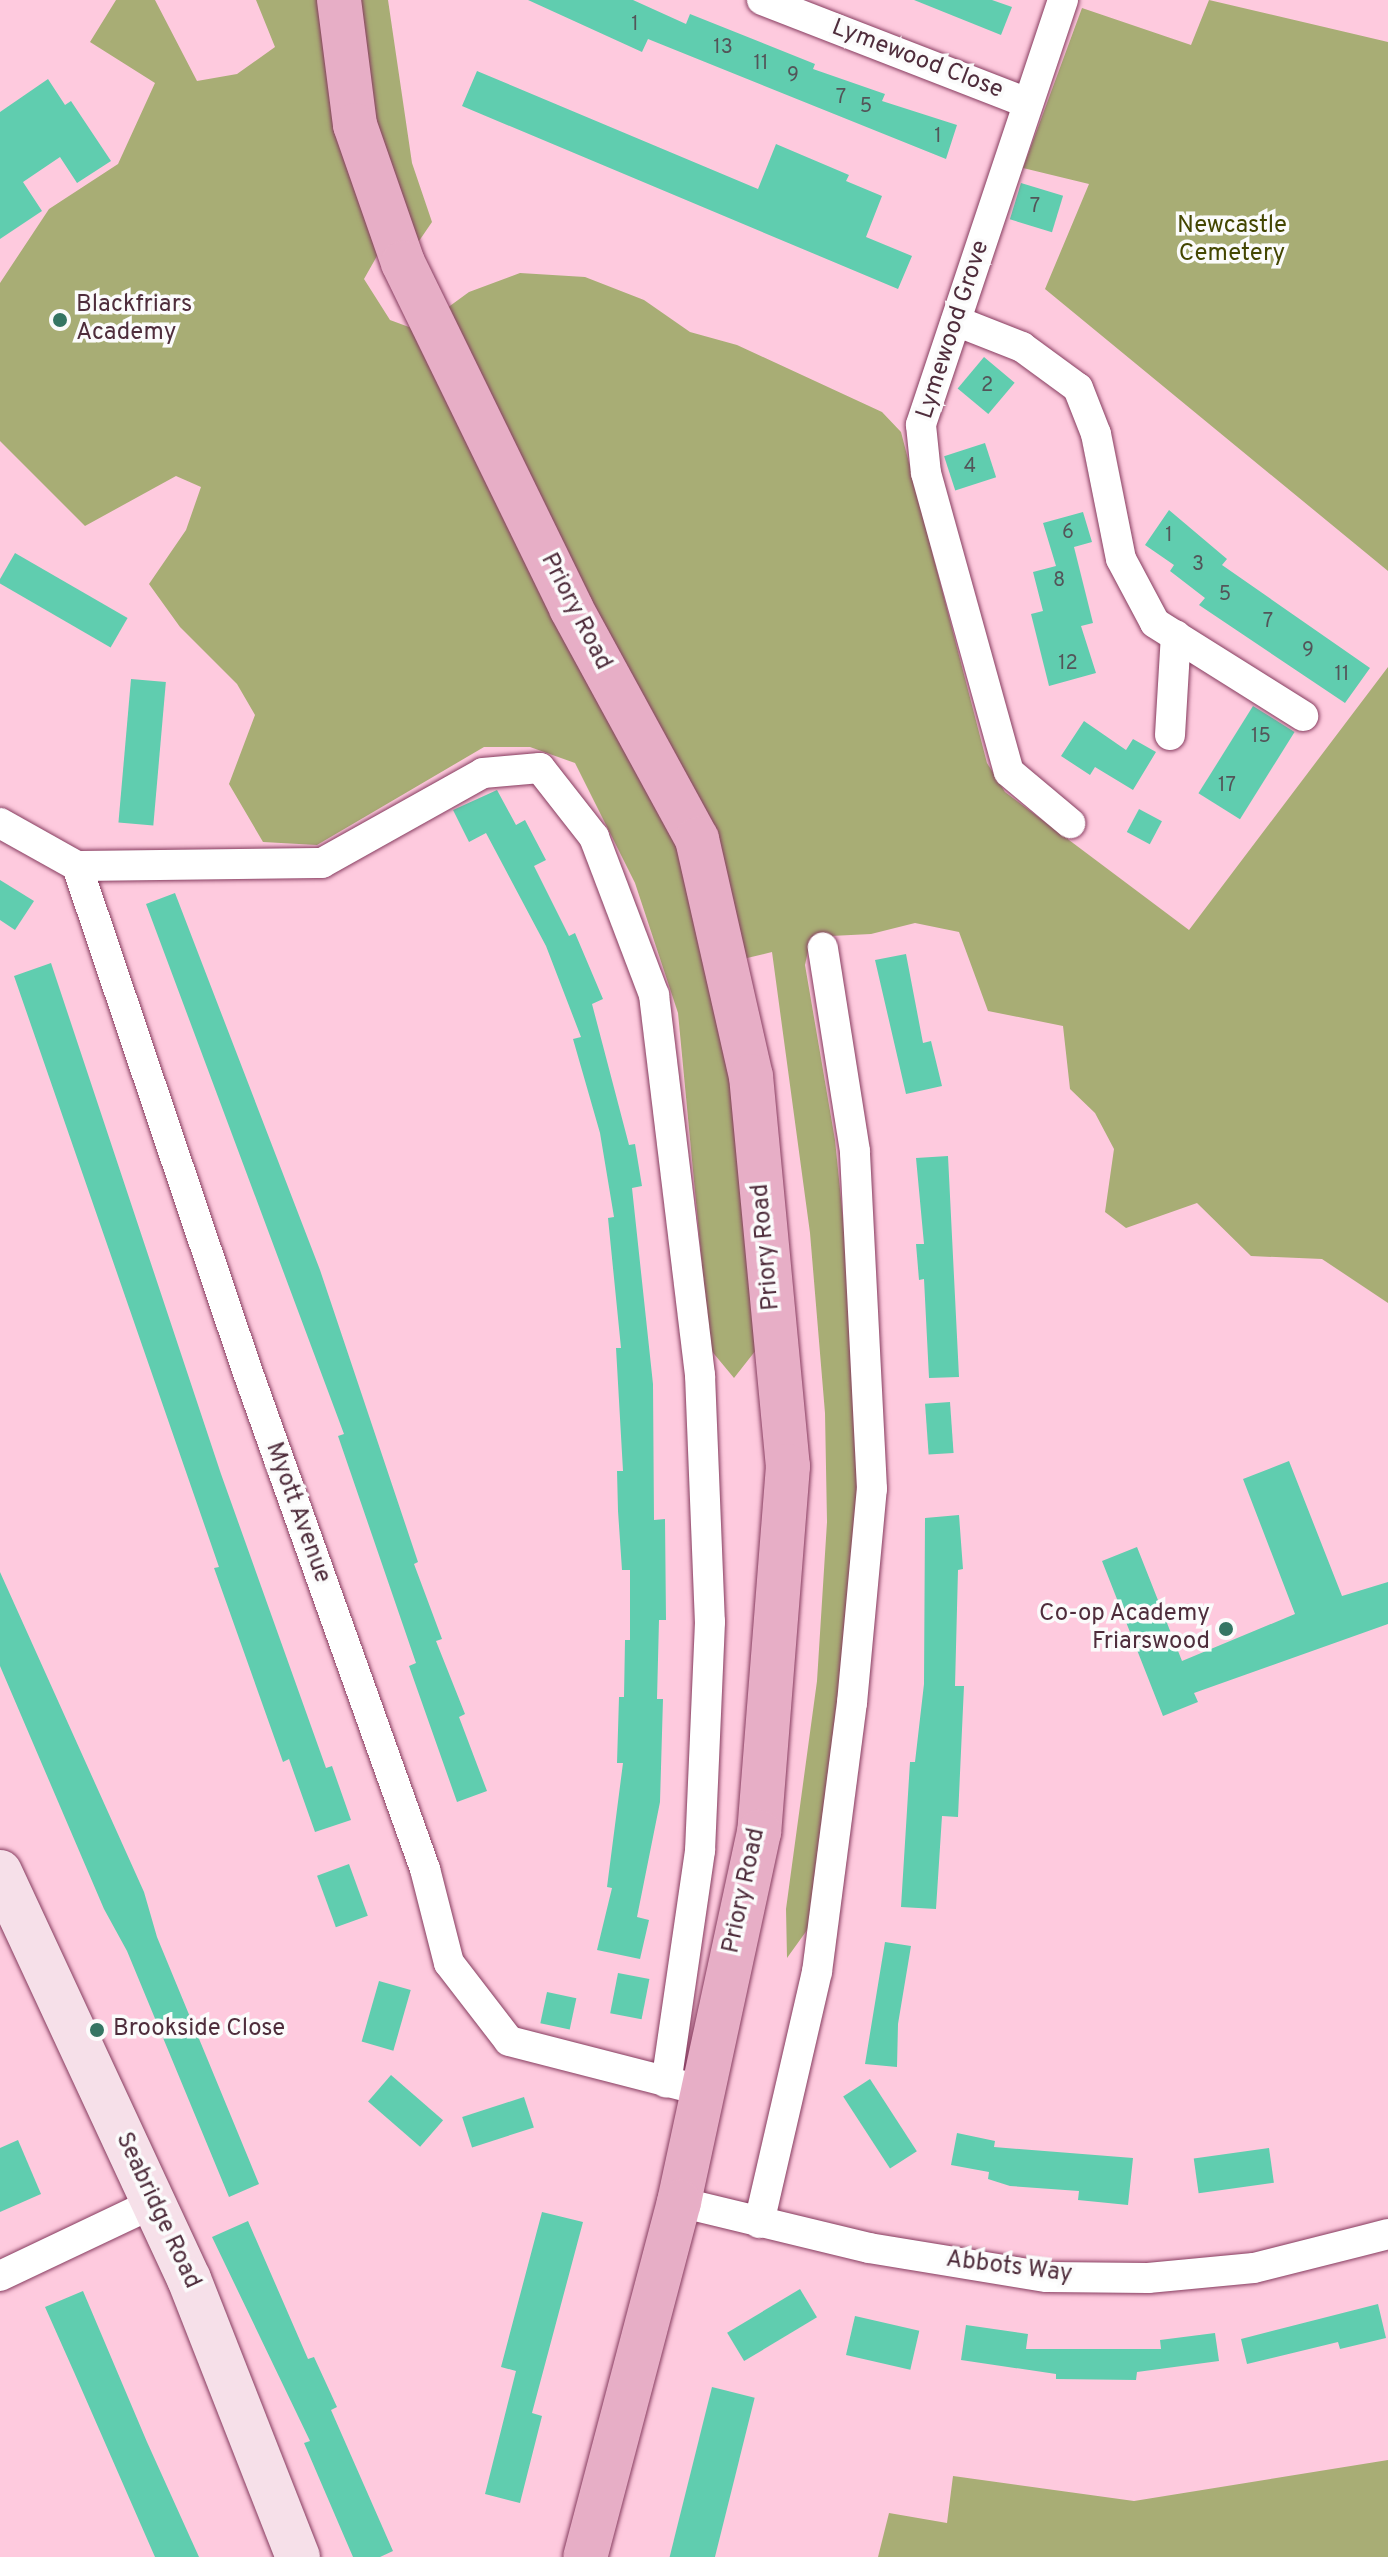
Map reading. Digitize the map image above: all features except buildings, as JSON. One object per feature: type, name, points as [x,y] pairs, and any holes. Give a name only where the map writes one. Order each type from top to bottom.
[{"type":"highway","name":"Priory Road","points":[[339,0],[355,125],[403,263],[571,608],[697,839],[751,1076],[788,1466],[759,1832],[684,2086],[679,2202],[585,2557]]},
{"type":"main road","name":"Seabridge Road","points":[[4,1894],[154,2203],[298,2557]]},
{"type":"street","name":"Lymewood Close","points":[[762,0],[1028,103]]},
{"type":"street","name":"Lymewood Grove","points":[[1063,0],[921,425],[926,473],[1009,772],[1070,823]]},
{"type":"street","points":[[956,321],[1022,347],[1078,388],[1096,434],[1121,559],[1155,623],[1303,716]]},
{"type":"street","points":[[1170,735],[1176,635]]},
{"type":"street","name":"Priory Road","points":[[77,866],[322,863],[483,773],[540,768],[594,837],[654,995],[700,1375],[710,1622],[700,1851],[684,2086]]},
{"type":"street","points":[[0,823],[77,866]]},
{"type":"street","name":"Myott Avenue","points":[[77,866],[247,1370],[425,1869],[449,1963],[509,2041],[684,2086]]},
{"type":"street","points":[[759,2223],[817,1972],[852,1703],[872,1489],[855,1151],[823,948]]},
{"type":"street","name":"Abbots Way","points":[[679,2202],[759,2223],[1047,2277],[1148,2278],[1254,2268],[1388,2234]]},
{"type":"street","points":[[0,2276],[154,2203]]},
{"type":"green space","points":[[116,0],[155,0],[197,81],[237,74],[275,47],[256,0],[388,0],[412,163],[432,222],[419,241],[377,256],[364,279],[390,320],[417,330],[469,292],[520,273],[585,277],[644,300],[690,332],[737,345],[882,412],[901,432],[987,763],[1005,792],[1189,930],[1388,667],[1388,1303],[1322,1259],[1251,1256],[1197,1203],[1126,1228],[1105,1212],[1114,1149],[1095,1113],[1070,1089],[1063,1026],[988,1011],[959,932],[915,923],[871,934],[811,937],[805,965],[835,1140],[855,1337],[858,1466],[853,1581],[815,1919],[787,1958],[786,1909],[817,1681],[827,1522],[825,1413],[810,1233],[772,952],[705,968],[732,1090],[756,1350],[734,1378],[710,1349],[678,1013],[635,883],[575,763],[530,747],[484,747],[317,845],[263,842],[229,784],[255,715],[237,684],[180,627],[149,584],[186,530],[201,487],[176,476],[85,526],[0,441],[0,283],[49,209],[118,164],[155,83],[90,42]]},
{"type":"green space","name":"Newcastle Cemetery","points":[[1209,0],[1388,42],[1388,571],[1045,289],[1089,184],[1023,168],[1082,8],[1191,45]]},
{"type":"green space","points":[[1388,2460],[1388,2557],[878,2557],[889,2513],[947,2523],[953,2476],[1134,2501]]},
{"type":"place","name":"Blackfriars Academy","points":[[60,320]]},
{"type":"place","name":"Co-op Academy Friarswood","points":[[1226,1629]]},
{"type":"place","name":"Brookside Close","points":[[97,2030]]}]
